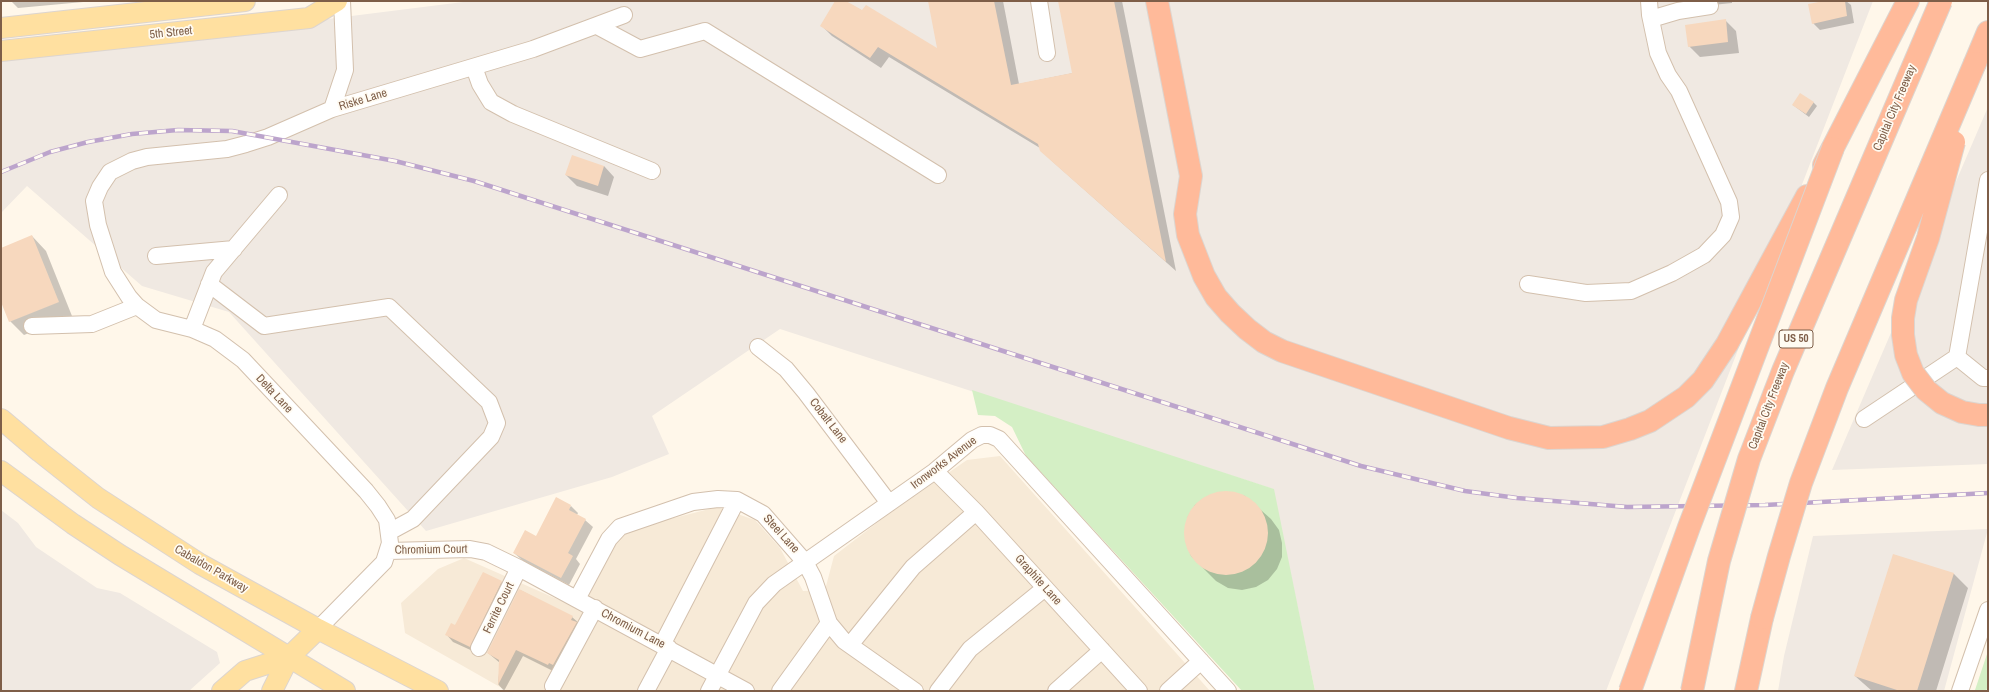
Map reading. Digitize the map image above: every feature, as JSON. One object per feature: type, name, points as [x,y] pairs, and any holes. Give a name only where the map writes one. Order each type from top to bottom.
[{"type":"highway","points":[[1157,1],[1191,176],[1185,214],[1194,253],[1204,276],[1216,297],[1230,313],[1264,342],[1308,361],[1509,428],[1549,438],[1576,439],[1603,437],[1630,430],[1669,410],[1686,397],[1703,380],[1727,344],[1833,148],[1908,1]]},
{"type":"highway","name":"Capital City Freeway","points":[[1692,691],[1718,561],[1749,459],[1782,371],[1941,1]]},
{"type":"highway","points":[[1746,691],[1762,618],[1779,556],[1802,483],[1837,388],[1988,32]]},
{"type":"highway","points":[[1975,63],[1928,238],[1906,300],[1903,318],[1903,336],[1906,355],[1913,373],[1926,390],[1942,403],[1962,412],[1979,415],[1988,414]]},
{"type":"highway","points":[[1630,691],[1689,527],[1833,148]]},
{"type":"highway","points":[[1758,691],[1762,618]]},
{"type":"main road","name":"5th Street","points":[[1,28],[245,1]]},
{"type":"main road","name":"5th Street","points":[[1,50],[309,18],[337,1]]},
{"type":"main road","name":"Cabaldon Parkway","points":[[1,419],[98,498],[200,564],[318,629],[438,691]]},
{"type":"main road","points":[[1,470],[73,524],[120,555],[345,691]]},
{"type":"main road","points":[[272,691],[289,656],[318,629]]},
{"type":"main road","points":[[222,691],[245,670],[289,656]]},
{"type":"street","points":[[332,109],[345,70],[342,1]]},
{"type":"street","points":[[1039,1],[1047,53]]},
{"type":"street","points":[[1528,284],[1586,293],[1631,291],[1672,273],[1704,255],[1723,235],[1731,217],[1729,202],[1679,91],[1668,75],[1658,53],[1651,19],[1650,1]]},
{"type":"street","points":[[1651,19],[1678,11],[1710,6]]},
{"type":"street","name":"Riske Lane","points":[[105,179],[110,172],[132,161],[147,157],[227,148],[246,144],[268,137],[332,109],[534,49],[624,15]]},
{"type":"street","points":[[597,26],[640,49],[705,32],[938,175]]},
{"type":"street","points":[[474,67],[480,84],[490,102],[513,114],[652,171]]},
{"type":"street","name":"Delta Lane","points":[[105,179],[94,201],[98,225],[113,272],[121,286],[137,306],[156,320],[192,329],[215,339],[243,360],[366,491],[387,520],[390,542],[384,562],[318,629]]},
{"type":"street","points":[[1864,419],[1957,357],[1988,180]]},
{"type":"street","points":[[192,329],[214,272],[279,195]]},
{"type":"street","points":[[156,256],[234,249]]},
{"type":"street","points":[[209,284],[264,326],[389,307],[489,402],[497,423],[491,437],[413,519],[389,532]]},
{"type":"street","points":[[32,326],[92,324],[137,306]]},
{"type":"street","name":"Cobalt Lane","points":[[758,347],[786,369],[806,393],[889,503]]},
{"type":"street","points":[[1957,357],[1983,378],[1988,378]]},
{"type":"street","name":"Ironworks Avenue","points":[[709,691],[756,603],[774,584],[935,471],[976,437],[990,435],[999,439],[1200,662],[1228,691]]},
{"type":"street","name":"Graphite Lane","points":[[935,471],[976,512],[1139,691]]},
{"type":"street","name":"Steel Lane","points":[[577,599],[609,539],[620,527],[693,502],[718,499],[737,500],[763,514],[805,562],[813,577],[828,623],[850,645],[915,691]]},
{"type":"street","points":[[646,691],[666,646],[737,500]]},
{"type":"street","points":[[850,645],[913,567],[976,512]]},
{"type":"street","name":"Chromium Court","points":[[388,551],[470,549],[486,552],[519,568]]},
{"type":"street","name":"Chromium Lane","points":[[519,568],[666,646],[746,691]]},
{"type":"street","name":"Ferrite Court","points":[[479,648],[519,568]]},
{"type":"street","points":[[938,691],[970,649],[1045,588]]},
{"type":"street","points":[[554,686],[595,608]]},
{"type":"street","points":[[1960,691],[1988,610]]},
{"type":"street","points":[[780,691],[828,623]]},
{"type":"street","points":[[1056,691],[1102,650]]},
{"type":"street","points":[[1168,691],[1200,662]]},
{"type":"shaded area","points":[[471,1],[1873,1],[1606,691],[1315,691],[1273,489],[780,329],[652,416],[669,454],[612,477],[426,531],[229,312],[142,286],[27,186],[1,213],[1,60]]},
{"type":"shaded area","points":[[1988,107],[1988,464],[1832,470]]},
{"type":"shaded area","points":[[1000,456],[1210,691],[507,691],[405,633],[401,603],[438,569],[464,558],[575,607],[622,534],[643,526],[717,507],[755,520],[780,548],[803,591],[825,590],[834,556],[887,515],[967,460]]},
{"type":"shaded area","points":[[1,510],[18,523],[36,547],[97,588],[120,593],[217,652],[220,663],[189,691],[1,691]]},
{"type":"shaded area","points":[[1988,529],[1944,691],[1778,691],[1784,656],[1813,536]]},
{"type":"green space","points":[[972,390],[1274,489],[1315,691],[1242,691],[1026,456],[1012,427],[995,416],[978,415]]},
{"type":"green space","points":[[1988,651],[1988,685],[1986,691],[1975,690]]},
{"type":"building","points":[[835,1],[846,1],[862,10],[866,5],[937,48],[928,1],[994,1],[1011,85],[1072,73],[1058,1],[1114,1],[1166,262],[1040,151],[1038,144],[878,47],[870,58],[820,26]]},
{"type":"building","points":[[1824,1],[1845,1],[1847,16],[1812,24],[1808,4]]},
{"type":"building","points":[[1726,19],[1728,42],[1688,47],[1685,25]]},
{"type":"building","points":[[1800,93],[1814,102],[1806,114],[1792,105]]},
{"type":"building","points":[[572,155],[604,166],[598,186],[565,175]]},
{"type":"building","points":[[32,235],[59,302],[9,322],[1,302],[1,248]]},
{"type":"building","points":[[1218,491],[1234,491],[1250,498],[1261,509],[1268,525],[1268,541],[1265,549],[1256,563],[1250,568],[1234,575],[1218,575],[1202,568],[1191,557],[1184,541],[1184,525],[1191,509],[1202,498]]},
{"type":"building","points":[[556,497],[571,505],[569,510],[586,519],[568,553],[573,556],[561,578],[513,553],[525,530],[536,536]]},
{"type":"building","points":[[1893,554],[1954,573],[1917,691],[1900,691],[1854,676]]},
{"type":"building","points":[[483,572],[502,581],[470,647],[445,635],[451,623],[455,625]]},
{"type":"building","points":[[519,589],[573,616],[571,620],[577,622],[553,665],[549,663],[548,665],[516,650],[498,685],[499,660],[487,653]]},
{"type":"railway","points":[[1,172],[50,152],[88,142],[132,134],[178,130],[232,131],[395,161],[474,181],[1361,466],[1465,491],[1517,498],[1627,507],[1765,505],[1988,493]]}]
